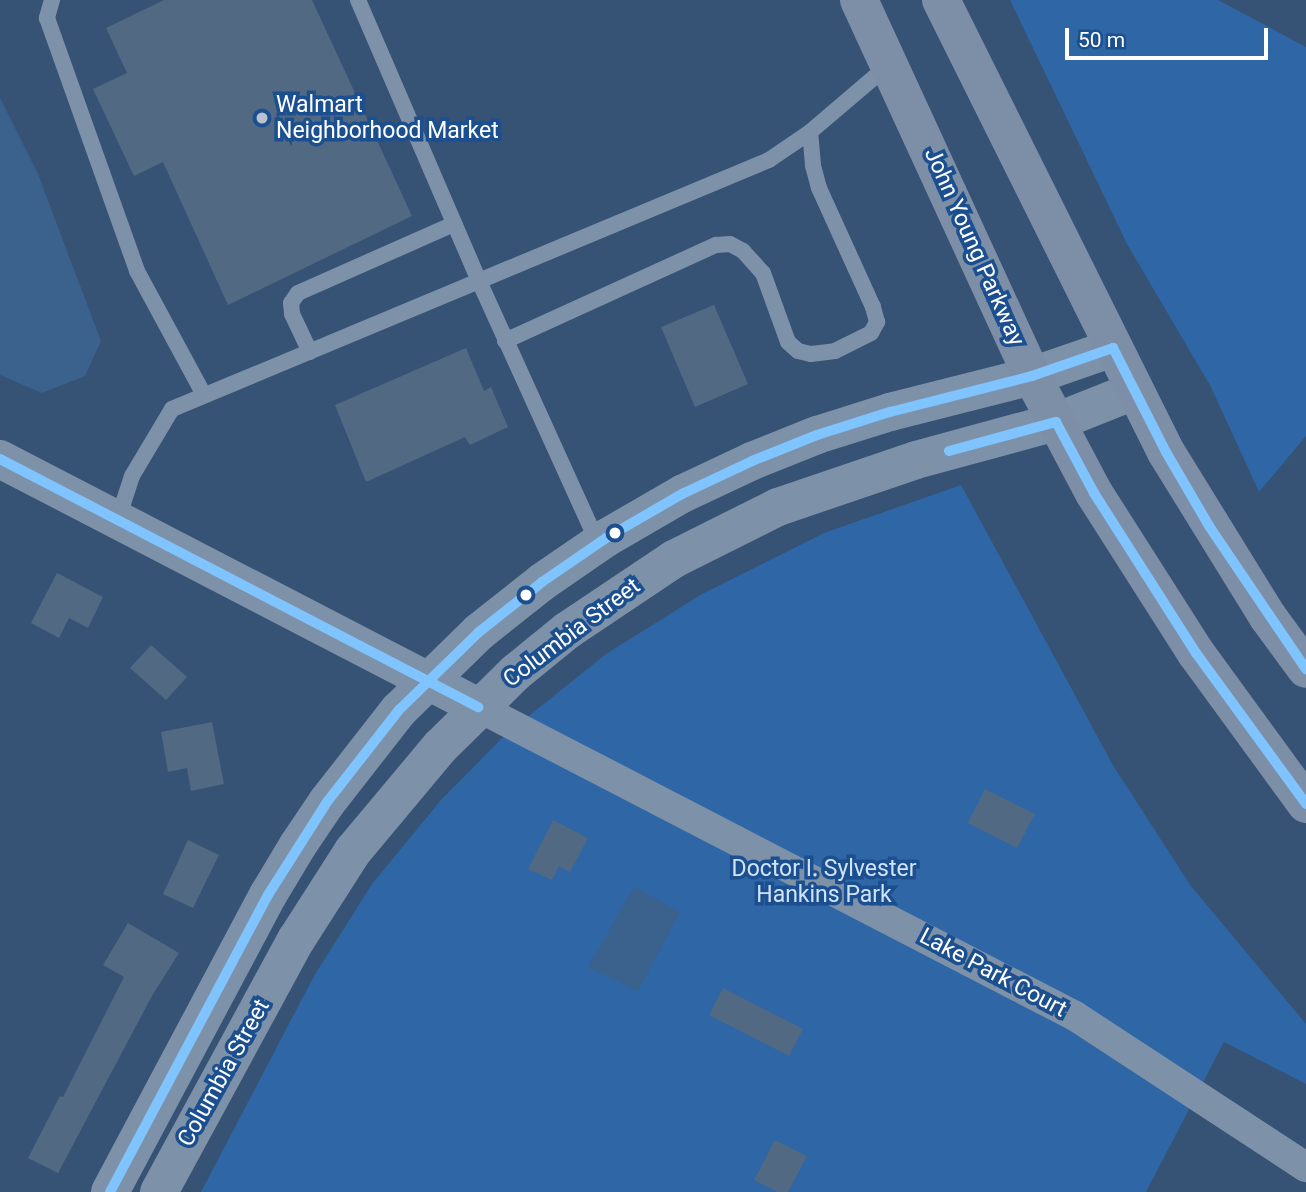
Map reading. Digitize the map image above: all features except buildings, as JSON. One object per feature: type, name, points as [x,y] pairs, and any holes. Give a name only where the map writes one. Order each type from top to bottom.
[{"type":"main road","name":"John Young Parkway","points":[[859,0],[1032,376],[1094,493],[1196,653],[1306,804]]},
{"type":"main road","points":[[941,0],[1134,391],[1209,526],[1306,669]]},
{"type":"street","name":"Columbia Street","points":[[110,1192],[268,895],[298,845],[363,754],[428,680],[479,632],[541,582],[598,543],[682,494],[817,435],[890,412],[1032,376],[1113,348]]},
{"type":"street","name":"Columbia Street","points":[[159,1192],[296,940],[330,886],[394,798],[478,707],[558,639],[616,596],[674,559],[778,506],[851,480],[1056,422],[1134,391]]},
{"type":"street","points":[[0,458],[478,707]]},
{"type":"street","name":"Lake Park Court","points":[[478,707],[1074,1016],[1306,1167]]},
{"type":"lane","points":[[52,0],[47,18],[137,271],[204,395]]},
{"type":"lane","points":[[358,0],[505,341],[598,543]]},
{"type":"lane","points":[[118,519],[132,476],[172,409],[769,160],[810,132],[890,64]]},
{"type":"lane","points":[[505,341],[716,245],[730,244],[743,251],[763,273],[788,342],[798,351],[811,354],[835,351],[871,333],[877,323],[873,307],[819,188],[813,165],[810,132]]},
{"type":"lane","points":[[310,352],[292,314],[291,303],[298,293],[454,224]]},
{"type":"green space","points":[[1010,0],[1218,0],[1306,47],[1306,436],[1259,492],[1211,387],[1127,244]]},
{"type":"green space","name":"Doctor I. Sylvester Hankins Park","points":[[961,485],[1114,767],[1191,886],[1306,1024],[1306,1084],[1224,1042],[1146,1192],[201,1192],[314,976],[372,884],[441,800],[504,736],[606,654],[702,594],[824,533]]},
{"type":"shaded area","points":[[0,98],[38,174],[101,341],[85,376],[42,393],[0,375]]},
{"type":"shaded area","points":[[634,887],[680,912],[638,991],[588,967]]},
{"type":"transit line","points":[[110,1192],[268,895],[327,802],[399,710],[479,632],[542,582],[606,538],[682,494],[752,461],[817,435],[890,412],[1032,376],[1113,348],[1166,452],[1209,526],[1306,669]]},
{"type":"transit line","points":[[949,451],[1056,422],[1094,493],[1196,653],[1306,804]]},
{"type":"transit line","points":[[0,459],[478,707]]},
{"type":"place","name":"Walmart Neighborhood Market","points":[[262,118]]}]
